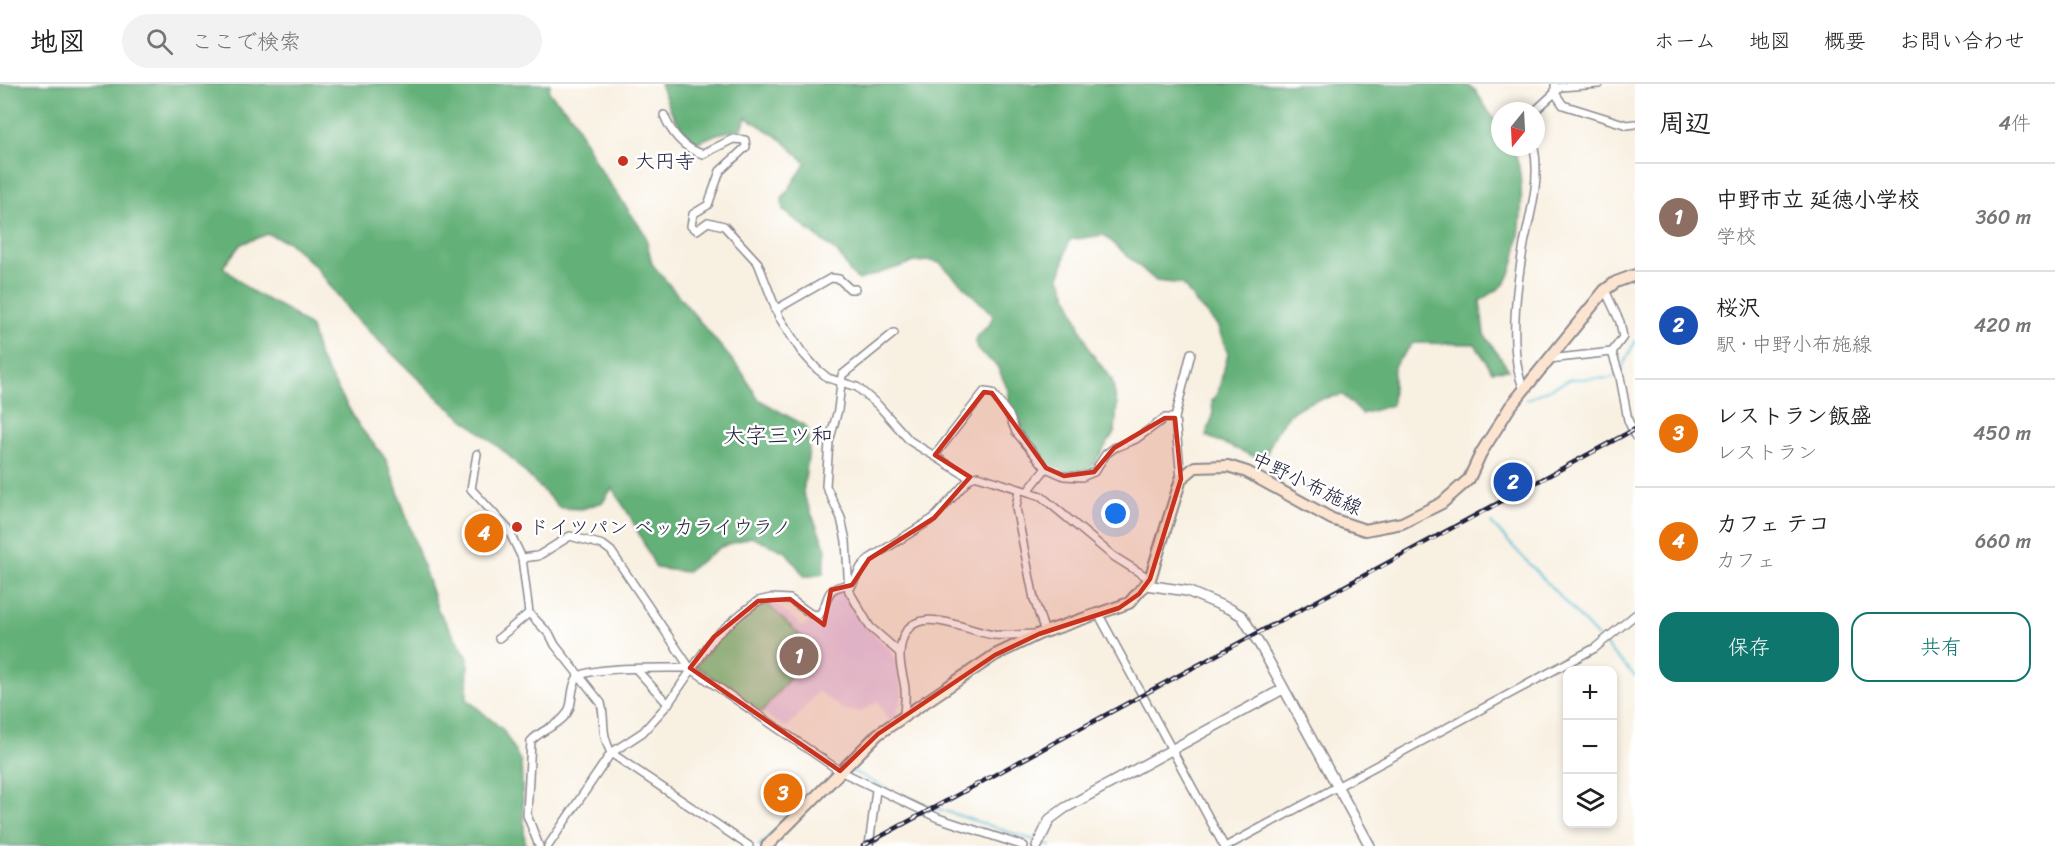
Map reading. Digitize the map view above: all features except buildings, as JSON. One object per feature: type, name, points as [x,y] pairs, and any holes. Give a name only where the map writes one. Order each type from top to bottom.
[{"type":"main road","name":"中野小布施線","points":[[1181,479],[1195,467],[1228,466],[1247,472],[1352,527],[1365,530],[1402,523],[1418,517],[1457,493],[1469,479],[1490,439],[1524,390],[1605,290],[1616,282],[1635,275]]},
{"type":"main road","points":[[767,846],[878,734],[995,655],[1042,633],[1129,603],[1148,582],[1181,479]]},
{"type":"street","points":[[1555,84],[1555,93],[1563,105],[1573,110],[1635,124]]},
{"type":"street","points":[[1545,102],[1561,87],[1599,84]]},
{"type":"street","points":[[664,115],[676,136],[693,151],[703,154],[733,139],[745,140],[746,147],[720,171],[708,205],[693,214],[692,226],[697,230],[708,222],[724,226],[763,271],[775,310],[801,351],[817,369],[840,382],[857,387],[868,395],[910,441],[970,478]]},
{"type":"street","points":[[1524,390],[1515,347],[1521,261],[1536,184],[1534,156]]},
{"type":"street","points":[[775,310],[831,278],[839,279],[850,289],[855,289]]},
{"type":"street","points":[[1549,359],[1612,352],[1623,337],[1620,322],[1605,290]]},
{"type":"street","points":[[894,333],[842,375],[838,410],[829,442],[826,486],[841,518],[846,541],[848,588],[870,627],[900,653]]},
{"type":"street","points":[[1612,352],[1620,377],[1631,431],[1635,436]]},
{"type":"street","points":[[1181,479],[1175,418],[1191,353]]},
{"type":"street","points":[[935,455],[984,392],[992,393],[1009,415],[1016,432],[1046,468],[1064,476],[1082,477],[1094,472],[1106,454],[1114,448],[1136,439],[1165,418],[1175,418]]},
{"type":"street","points":[[477,454],[471,489],[508,529],[522,558],[529,613],[550,635],[555,645],[601,703],[604,714],[602,727],[611,753],[749,846]]},
{"type":"street","points":[[1028,491],[1046,468]]},
{"type":"street","points":[[848,588],[869,559],[934,518],[970,478],[978,476],[1041,496],[1148,582],[1187,591],[1242,616],[1370,846]]},
{"type":"street","points":[[904,717],[905,690],[900,653],[904,636],[912,626],[924,619],[937,619],[994,635],[1042,633],[1017,508],[1019,490]]},
{"type":"street","points":[[522,558],[538,556],[570,536],[603,545],[611,551],[690,668],[840,771],[938,818],[1024,846]]},
{"type":"street","points":[[548,846],[611,753],[643,732],[668,704],[690,668],[714,637],[758,601],[790,599],[811,614],[819,615],[825,608],[826,597],[831,590],[848,588]]},
{"type":"street","points":[[499,638],[529,613]]},
{"type":"street","points":[[1099,615],[1225,846],[1595,648],[1635,615]]},
{"type":"street","points":[[539,846],[527,815],[531,741],[538,733],[564,718],[571,708],[576,680],[580,675],[605,670],[690,668]]},
{"type":"street","points":[[636,669],[668,704]]},
{"type":"street","points":[[1037,846],[1050,819],[1065,808],[1283,689]]},
{"type":"street","points":[[869,846],[876,790]]},
{"type":"highlighted area","points":[[984,392],[992,393],[1046,468],[1064,476],[1094,472],[1114,448],[1165,418],[1175,418],[1181,479],[1150,579],[1139,594],[1119,608],[1039,634],[995,655],[878,734],[840,771],[690,668],[714,637],[758,601],[790,599],[824,625],[831,590],[852,585],[869,559],[934,518],[970,477],[935,455]]},
{"type":"shaded area","points":[[840,590],[847,593],[868,628],[891,651],[897,661],[903,694],[895,718],[890,723],[878,701],[860,712],[843,709],[818,691],[789,726],[784,727],[696,666],[717,640],[759,605],[773,602],[802,627],[826,613],[832,594]]},
{"type":"green space","points":[[0,84],[550,84],[549,92],[572,116],[597,165],[645,234],[652,264],[742,372],[758,399],[807,427],[809,451],[803,493],[826,549],[823,574],[805,577],[786,552],[751,537],[721,547],[686,572],[656,568],[630,516],[612,488],[603,502],[582,509],[560,508],[506,453],[442,402],[353,316],[316,267],[288,242],[268,234],[241,244],[223,267],[251,291],[287,310],[311,328],[319,357],[359,426],[385,458],[438,610],[468,658],[467,699],[503,730],[521,762],[525,846],[0,846]]},
{"type":"green space","points":[[660,84],[1465,84],[1475,90],[1491,115],[1491,156],[1516,156],[1520,175],[1521,214],[1512,270],[1504,285],[1480,301],[1484,334],[1509,370],[1492,371],[1475,344],[1413,343],[1394,366],[1392,405],[1362,414],[1343,395],[1313,401],[1292,412],[1284,420],[1265,458],[1253,456],[1206,436],[1213,415],[1212,401],[1218,392],[1228,354],[1217,325],[1196,303],[1183,284],[1156,281],[1104,235],[1069,240],[1060,277],[1090,351],[1112,380],[1117,405],[1115,431],[1092,467],[1078,472],[1065,471],[1048,464],[1021,432],[1010,409],[1008,390],[997,366],[978,350],[977,336],[990,324],[993,315],[940,263],[914,262],[859,280],[851,274],[839,254],[783,210],[782,199],[806,163],[781,139],[746,117],[742,129],[717,134],[691,145],[670,109]]},
{"type":"green space","points":[[766,603],[814,648],[762,712],[696,666],[717,640],[758,605]]},
{"type":"waterway","points":[[1621,370],[1635,341]]},
{"type":"waterway","points":[[1526,400],[1571,379],[1609,378],[1617,375]]},
{"type":"waterway","points":[[1491,523],[1598,637]]},
{"type":"waterway","points":[[1605,645],[1635,676]]},
{"type":"waterway","points":[[849,769],[894,793]]},
{"type":"waterway","points":[[902,797],[1037,841]]},
{"type":"waterway","points":[[759,846],[785,821]]},
{"type":"waterway","points":[[1042,843],[1051,846]]},
{"type":"railway","points":[[863,846],[1635,429]]},
{"type":"place","name":"大円寺","points":[[623,161]]},
{"type":"place","name":"桜沢","points":[[1513,482]]},
{"type":"place","name":"ドイツパン ベッカライウラノ","points":[[517,527]]},
{"type":"place","name":"カフェ テコ","points":[[484,533]]},
{"type":"place","name":"中野市立 延徳小学校","points":[[799,656]]},
{"type":"place","name":"レストラン飯盛","points":[[783,793]]},
{"type":"district","name":"大字三ツ和","points":[[778,435]]}]
